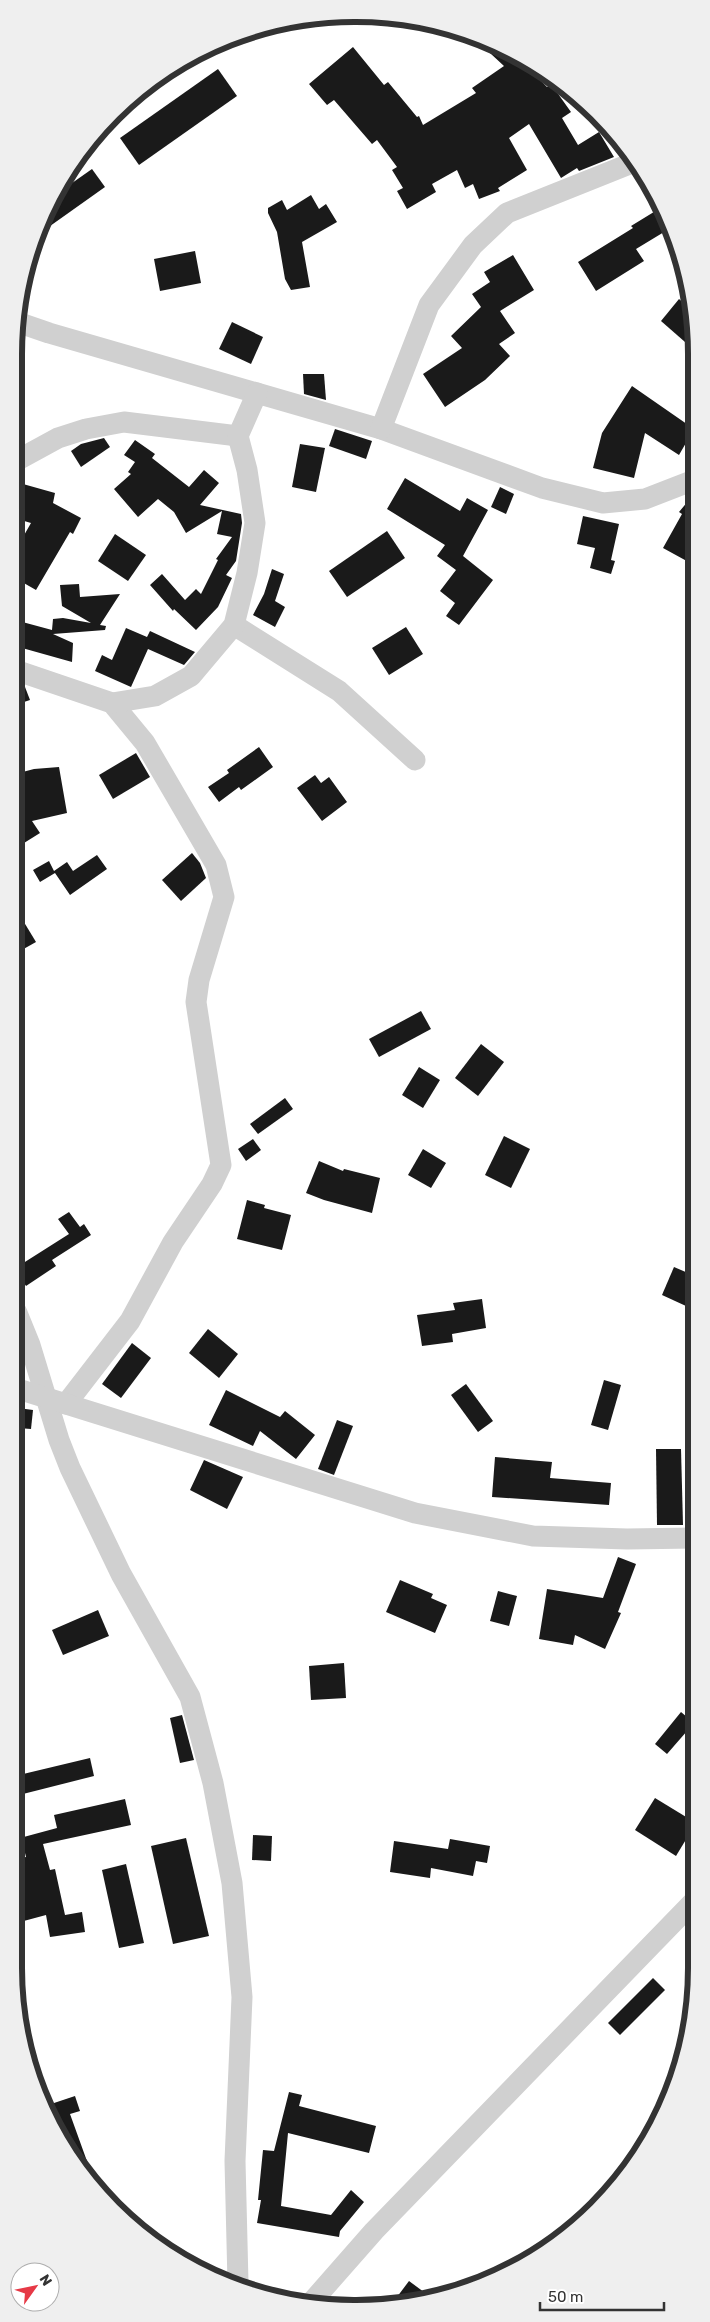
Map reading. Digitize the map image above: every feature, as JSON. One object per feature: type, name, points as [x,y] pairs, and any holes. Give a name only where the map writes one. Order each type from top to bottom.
[{"type":"street","points":[[381,429],[429,304],[473,245],[507,213],[627,165]]},
{"type":"street","points":[[24,324],[381,429],[542,488],[603,503],[645,499],[688,482]]},
{"type":"street","points":[[22,672],[112,703],[155,696],[191,676],[234,625],[247,573],[255,524],[248,470],[238,436],[257,394]]},
{"type":"street","points":[[22,458],[58,438],[86,429],[124,422],[238,436]]},
{"type":"street","points":[[234,625],[339,691],[415,760]]},
{"type":"street","points":[[56,1401],[130,1322],[173,1242],[212,1184],[221,1165],[196,1002],[199,980],[224,897],[222,882],[216,865],[145,743],[112,703]]},
{"type":"street","points":[[22,1322],[56,1401],[59,1440],[74,1477],[120,1574],[190,1697],[213,1783],[232,1884],[242,1997],[235,2161],[238,2278]]},
{"type":"street","points":[[22,1390],[415,1513],[533,1536],[627,1539],[688,1538]]},
{"type":"street","points":[[316,2297],[374,2231],[688,1907]]},
{"type":"building","points":[[353,47],[384,85],[388,82],[417,117],[419,116],[423,125],[476,93],[472,88],[504,66],[487,50],[521,67],[537,77],[547,87],[549,85],[555,90],[571,112],[562,118],[578,145],[599,132],[614,157],[579,171],[577,168],[561,178],[529,124],[509,138],[527,170],[498,188],[500,191],[479,199],[473,184],[465,188],[457,170],[432,184],[436,192],[407,209],[397,191],[403,188],[392,170],[397,167],[377,140],[372,144],[334,100],[327,105],[309,84]]},
{"type":"building","points":[[218,69],[237,96],[139,165],[120,138]]},
{"type":"building","points":[[92,169],[105,187],[48,227],[57,208],[70,185]]},
{"type":"building","points":[[311,195],[319,209],[326,204],[337,222],[302,242],[310,287],[291,290],[285,279],[277,232],[268,213],[268,208],[282,200],[287,210]]},
{"type":"building","points":[[655,212],[664,232],[636,249],[644,261],[596,291],[578,262],[633,228],[631,226]]},
{"type":"building","points":[[195,251],[201,283],[160,291],[154,259]]},
{"type":"building","points":[[513,255],[534,290],[500,311],[515,333],[499,344],[510,356],[485,380],[445,407],[423,374],[462,348],[451,336],[481,307],[472,294],[490,282],[484,272]]},
{"type":"building","points":[[679,299],[683,303],[688,344],[661,321]]},
{"type":"building","points":[[232,322],[263,337],[251,364],[219,349]]},
{"type":"building","points":[[303,374],[324,374],[326,400],[304,394]]},
{"type":"building","points":[[632,386],[688,425],[688,439],[679,455],[645,433],[634,478],[593,468],[602,433]]},
{"type":"building","points":[[335,429],[372,441],[366,459],[329,446]]},
{"type":"building","points":[[104,438],[110,447],[81,467],[71,451],[81,444]]},
{"type":"building","points":[[135,440],[155,454],[152,458],[189,487],[204,470],[219,483],[200,505],[241,514],[242,523],[236,561],[226,575],[232,578],[218,607],[196,630],[174,609],[173,611],[150,585],[162,574],[185,600],[196,589],[201,594],[218,560],[216,559],[232,537],[217,534],[222,511],[186,533],[174,512],[158,499],[138,517],[114,489],[131,474],[128,472],[135,462],[124,455]]},
{"type":"building","points":[[300,444],[325,448],[316,492],[292,487]]},
{"type":"building","points":[[405,478],[460,511],[467,498],[488,510],[463,556],[493,580],[459,625],[446,616],[455,603],[440,591],[456,570],[437,556],[445,545],[387,509]]},
{"type":"building","points":[[23,484],[55,493],[53,503],[81,518],[73,534],[70,532],[36,590],[22,582],[22,539],[31,523],[22,520]]},
{"type":"building","points":[[500,487],[514,494],[506,514],[491,507]]},
{"type":"building","points":[[688,501],[688,562],[663,548],[682,514],[679,512]]},
{"type":"building","points":[[583,516],[619,524],[611,560],[615,561],[611,574],[590,568],[595,548],[577,544]]},
{"type":"building","points":[[387,531],[405,558],[347,597],[329,571]]},
{"type":"building","points":[[115,534],[146,555],[128,581],[98,561]]},
{"type":"building","points":[[272,569],[284,574],[275,601],[285,607],[275,627],[253,615],[264,594]]},
{"type":"building","points":[[79,584],[80,597],[120,594],[100,625],[106,626],[105,630],[53,634],[73,643],[72,662],[22,648],[22,622],[52,630],[53,619],[63,618],[91,623],[62,606],[60,585]]},
{"type":"building","points":[[406,627],[423,654],[389,675],[372,648]]},
{"type":"building","points":[[126,628],[147,637],[150,631],[195,652],[184,665],[148,649],[131,687],[95,671],[102,655],[112,660]]},
{"type":"building","points":[[22,686],[25,687],[30,700],[22,703]]},
{"type":"building","points":[[259,747],[273,767],[241,790],[239,787],[219,802],[208,787],[229,773],[227,770]]},
{"type":"building","points":[[136,753],[150,777],[113,799],[99,775]]},
{"type":"building","points":[[59,767],[67,813],[32,821],[40,833],[24,843],[22,840],[22,772]]},
{"type":"building","points":[[315,775],[321,783],[329,777],[347,802],[322,821],[297,788]]},
{"type":"building","points":[[192,853],[200,863],[206,878],[181,901],[162,880]]},
{"type":"building","points":[[97,855],[107,869],[70,895],[55,873],[40,882],[33,870],[49,861],[54,871],[67,862],[73,871]]},
{"type":"building","points":[[22,919],[36,942],[22,950]]},
{"type":"building","points":[[421,1011],[431,1029],[379,1057],[369,1039]]},
{"type":"building","points":[[481,1044],[504,1062],[478,1096],[455,1078]]},
{"type":"building","points":[[419,1067],[440,1080],[423,1108],[402,1095]]},
{"type":"building","points":[[285,1098],[293,1109],[258,1134],[250,1124]]},
{"type":"building","points":[[504,1136],[530,1149],[511,1188],[485,1175]]},
{"type":"building","points":[[253,1139],[261,1150],[246,1161],[238,1149]]},
{"type":"building","points":[[423,1149],[446,1163],[431,1188],[408,1175]]},
{"type":"building","points":[[319,1161],[343,1171],[344,1169],[380,1178],[372,1213],[306,1193]]},
{"type":"building","points":[[247,1200],[265,1205],[264,1208],[291,1215],[282,1250],[237,1239]]},
{"type":"building","points":[[69,1212],[80,1227],[84,1224],[91,1235],[52,1260],[56,1266],[26,1286],[22,1280],[22,1264],[69,1234],[58,1219]]},
{"type":"building","points":[[674,1267],[688,1273],[688,1302],[686,1306],[662,1295]]},
{"type":"building","points":[[482,1299],[486,1328],[452,1334],[453,1342],[422,1346],[417,1315],[455,1310],[453,1303]]},
{"type":"building","points":[[208,1329],[238,1354],[219,1378],[189,1353]]},
{"type":"building","points":[[132,1343],[151,1358],[121,1398],[102,1384]]},
{"type":"building","points":[[604,1380],[621,1385],[608,1430],[591,1425]]},
{"type":"building","points":[[466,1384],[493,1421],[478,1432],[451,1395]]},
{"type":"building","points":[[226,1390],[280,1417],[285,1411],[315,1435],[296,1459],[260,1431],[253,1446],[209,1425]]},
{"type":"building","points":[[22,1409],[33,1410],[31,1429],[22,1428]]},
{"type":"building","points":[[337,1420],[353,1426],[334,1475],[318,1469]]},
{"type":"building","points":[[656,1449],[681,1449],[683,1525],[657,1525]]},
{"type":"building","points":[[495,1457],[552,1462],[550,1478],[611,1483],[609,1505],[492,1497]]},
{"type":"building","points":[[204,1460],[243,1477],[227,1509],[190,1490]]},
{"type":"building","points":[[618,1557],[636,1564],[618,1612],[621,1613],[605,1649],[575,1635],[573,1645],[539,1639],[547,1589],[603,1598]]},
{"type":"building","points":[[400,1580],[433,1594],[431,1598],[447,1605],[435,1633],[386,1612]]},
{"type":"building","points":[[498,1591],[517,1596],[509,1626],[490,1621]]},
{"type":"building","points":[[98,1610],[109,1636],[63,1655],[52,1630]]},
{"type":"building","points":[[344,1663],[346,1698],[311,1700],[309,1666]]},
{"type":"building","points":[[681,1712],[688,1718],[688,1730],[667,1754],[655,1744]]},
{"type":"building","points":[[182,1715],[194,1760],[180,1763],[170,1718]]},
{"type":"building","points":[[90,1758],[94,1776],[22,1794],[22,1774]]},
{"type":"building","points":[[655,1798],[688,1818],[688,1836],[676,1856],[635,1830]]},
{"type":"building","points":[[125,1799],[131,1825],[43,1844],[50,1870],[55,1869],[65,1915],[82,1912],[85,1932],[50,1937],[46,1915],[22,1921],[22,1858],[26,1857],[24,1849],[22,1850],[22,1837],[57,1828],[54,1815]]},
{"type":"building","points":[[253,1835],[272,1836],[271,1861],[252,1860]]},
{"type":"building","points":[[186,1838],[209,1936],[173,1944],[151,1846]]},
{"type":"building","points":[[450,1839],[490,1846],[487,1863],[476,1861],[473,1876],[431,1868],[430,1878],[390,1872],[394,1841],[448,1849]]},
{"type":"building","points":[[126,1864],[144,1943],[119,1948],[102,1870]]},
{"type":"building","points":[[653,1978],[665,1990],[620,2035],[608,2023]]},
{"type":"building","points":[[289,2092],[302,2095],[299,2106],[376,2126],[369,2153],[288,2133],[281,2206],[331,2215],[351,2190],[364,2202],[340,2231],[339,2237],[257,2223],[261,2200],[258,2200],[263,2150],[274,2151]]},
{"type":"building","points":[[75,2096],[80,2111],[70,2114],[88,2164],[67,2133],[52,2104]]},
{"type":"building","points":[[409,2281],[424,2292],[420,2293],[397,2297]]}]
